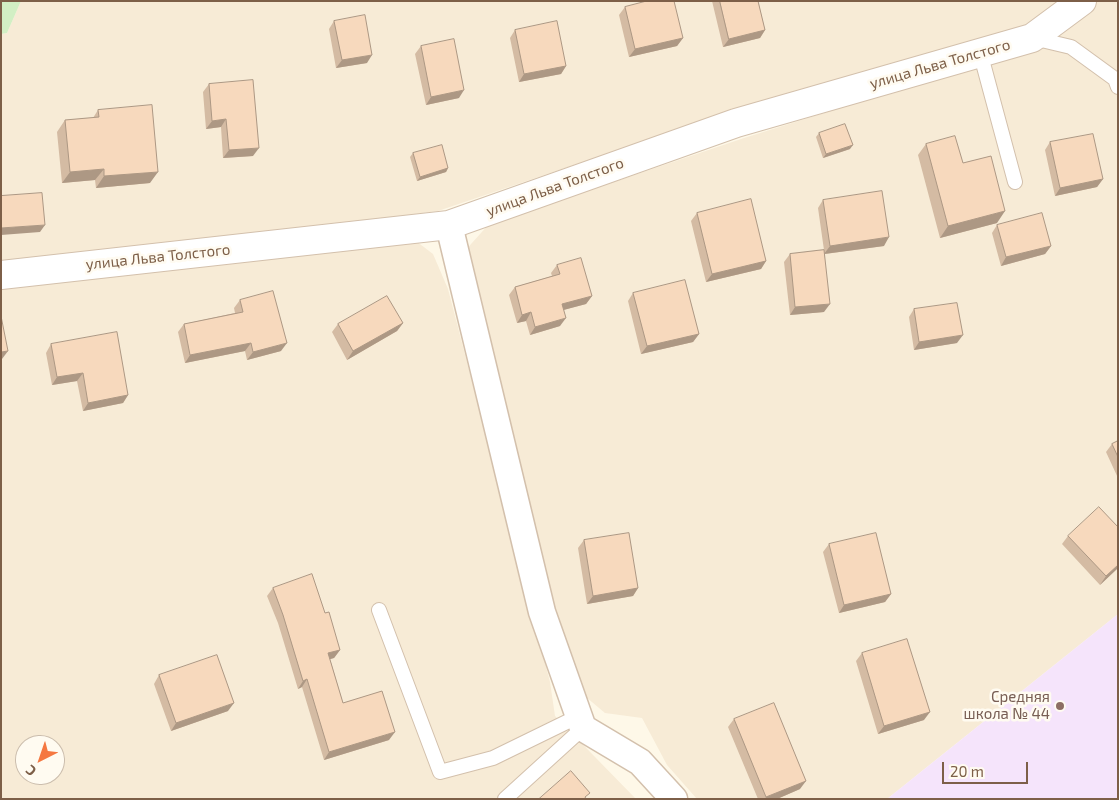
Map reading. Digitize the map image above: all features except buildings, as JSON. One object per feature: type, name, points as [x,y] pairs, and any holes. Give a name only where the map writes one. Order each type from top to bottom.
[{"type":"street","name":"улица Льва Толстого","points":[[1,275],[449,225],[736,123],[1032,38],[1082,1]]},
{"type":"street","points":[[449,225],[542,612],[581,722],[640,762],[674,799]]},
{"type":"lane","points":[[1032,38],[1071,47],[1114,79],[1118,87]]},
{"type":"lane","points":[[980,52],[1015,182]]},
{"type":"lane","points":[[379,610],[440,772],[493,758],[581,722]]},
{"type":"lane","points":[[505,799],[581,722]]},
{"type":"shaded area","points":[[21,1],[1066,1],[1027,26],[713,118],[438,211],[194,243],[1,264],[1,34],[7,33]]},
{"type":"shaded area","points":[[1096,1],[1118,1],[1118,614],[887,799],[697,799],[667,765],[642,718],[605,713],[580,692],[530,540],[463,253],[489,224],[744,138],[1026,50]]},
{"type":"shaded area","points":[[412,238],[433,254],[448,289],[550,682],[555,716],[636,799],[1,799],[1,286]]},
{"type":"shaded area","name":"Средняя школа № 44","points":[[1118,614],[1118,799],[887,799]]},
{"type":"green space","points":[[1,1],[21,1],[7,33],[1,34]]},
{"type":"place","name":"Средняя школа № 44","points":[[1060,706]]}]
